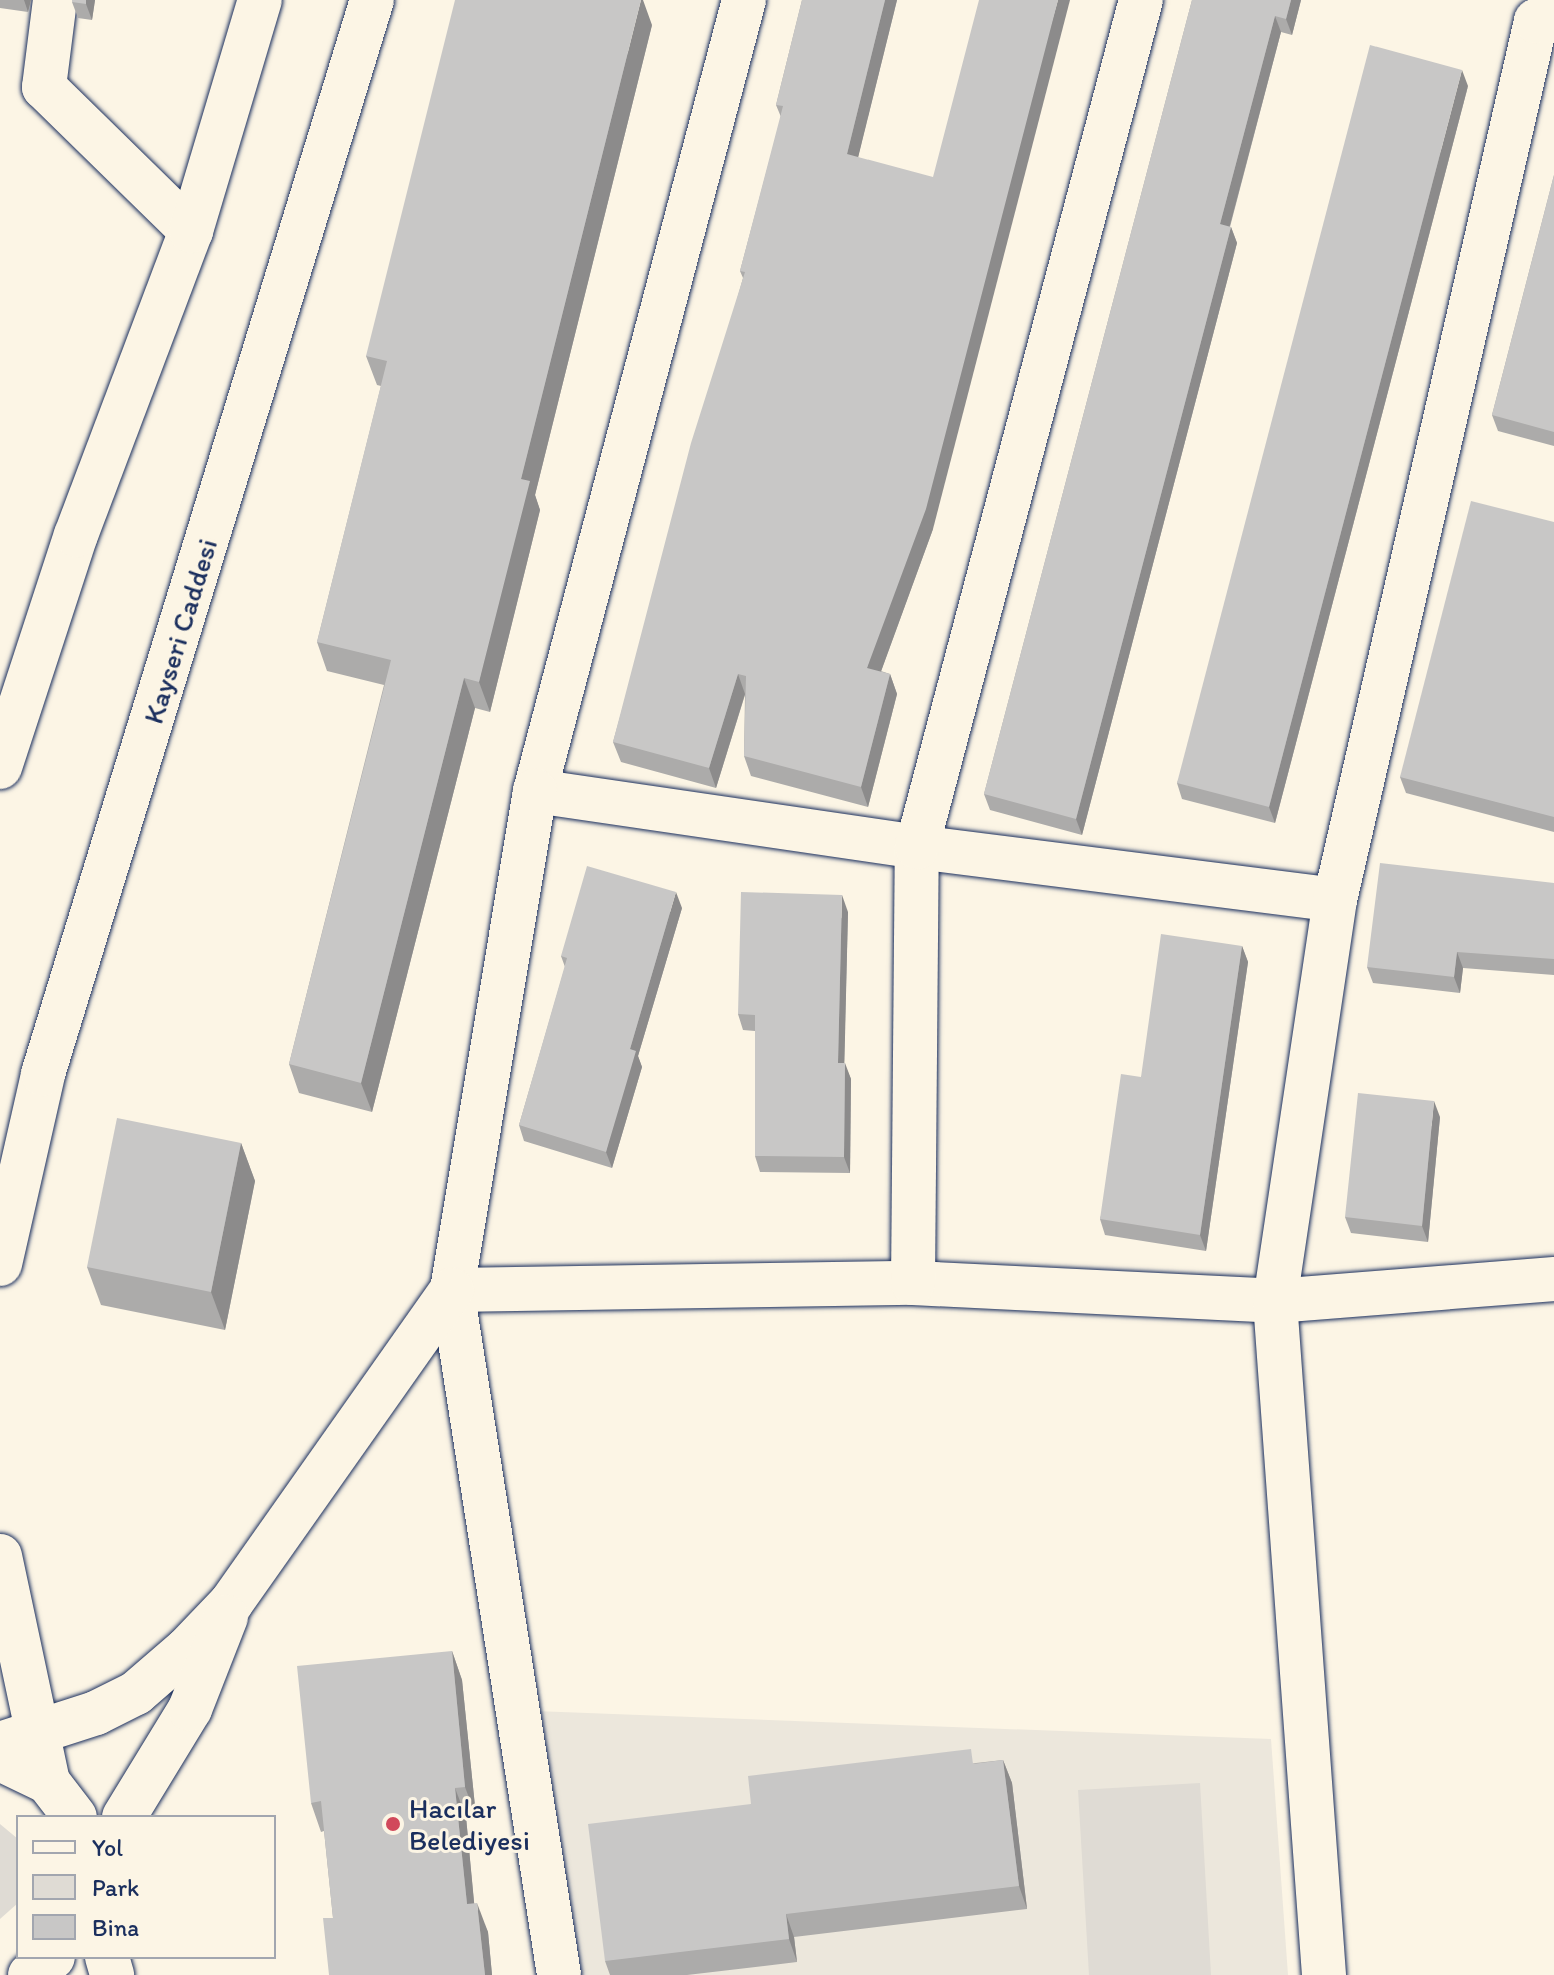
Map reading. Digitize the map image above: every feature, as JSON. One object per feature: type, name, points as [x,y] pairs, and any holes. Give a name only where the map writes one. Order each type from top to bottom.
[{"type":"street","points":[[55,0],[44,87],[191,231]]},
{"type":"street","points":[[0,767],[76,535],[191,231],[260,0]]},
{"type":"street","name":"Kayseri Caddesi","points":[[0,1264],[43,1074],[372,0]]},
{"type":"street","points":[[559,1975],[452,1290],[535,791],[744,0]]},
{"type":"street","points":[[913,1283],[917,847],[1141,0]]},
{"type":"street","points":[[1324,1975],[1275,1301],[1335,900],[1539,18]]},
{"type":"street","points":[[535,791],[917,847],[1335,900]]},
{"type":"street","points":[[452,1290],[913,1283],[1275,1301],[1554,1279]]},
{"type":"street","points":[[18,1738],[136,1693],[231,1603],[452,1290]]},
{"type":"street","points":[[0,1556],[18,1738],[73,1815]]},
{"type":"street","points":[[125,1815],[190,1709],[231,1603]]},
{"type":"street","points":[[0,1759],[48,1782]]},
{"type":"street","points":[[30,1975],[50,1959]]},
{"type":"shaded area","points":[[535,1711],[1271,1739],[1288,1975],[581,1975]]},
{"type":"green space","points":[[1200,1783],[1211,1975],[1089,1975],[1078,1790]]},
{"type":"green space","points":[[0,1824],[16,1837],[16,1905],[0,1919]]},
{"type":"building","points":[[86,0],[86,4],[72,2]]},
{"type":"building","points":[[455,0],[641,0],[521,479],[530,481],[479,682],[464,678],[361,1083],[289,1064],[391,660],[317,642],[387,361],[366,356]]},
{"type":"building","points":[[802,0],[885,0],[847,154],[933,177],[979,0],[1058,0],[926,509],[867,668],[890,674],[861,787],[744,756],[746,676],[738,674],[709,768],[613,742],[691,443],[745,272],[740,271],[783,106],[776,105]]},
{"type":"building","points":[[1192,0],[1291,0],[1286,19],[1275,16],[1220,224],[1231,227],[1076,819],[984,794]]},
{"type":"building","points":[[1370,45],[1462,70],[1269,807],[1177,783]]},
{"type":"building","points":[[1554,175],[1554,432],[1492,415]]},
{"type":"building","points":[[1471,501],[1554,522],[1554,817],[1400,777]]},
{"type":"building","points":[[1380,863],[1554,883],[1554,959],[1457,952],[1454,977],[1367,967]]},
{"type":"building","points":[[587,866],[676,892],[630,1049],[636,1051],[606,1152],[519,1125],[567,958],[561,956]]},
{"type":"building","points":[[741,892],[842,895],[838,1063],[845,1063],[844,1157],[755,1156],[755,1015],[738,1014]]},
{"type":"building","points":[[1161,934],[1242,946],[1200,1235],[1100,1219],[1121,1074],[1141,1077]]},
{"type":"building","points":[[1358,1093],[1434,1101],[1422,1226],[1345,1217]]},
{"type":"building","points":[[117,1118],[241,1143],[211,1292],[87,1267]]},
{"type":"building","name":"Hacılar Belediyesi","points":[[452,1651],[465,1787],[455,1788],[467,1904],[477,1903],[485,1975],[329,1975],[323,1918],[333,1918],[321,1801],[311,1803],[297,1666]]},
{"type":"building","points":[[971,1749],[973,1764],[1003,1760],[1019,1886],[786,1914],[789,1939],[605,1961],[588,1824],[751,1804],[748,1776]]},
{"type":"place","name":"Hacılar Belediyesi","points":[[393,1824]]}]
